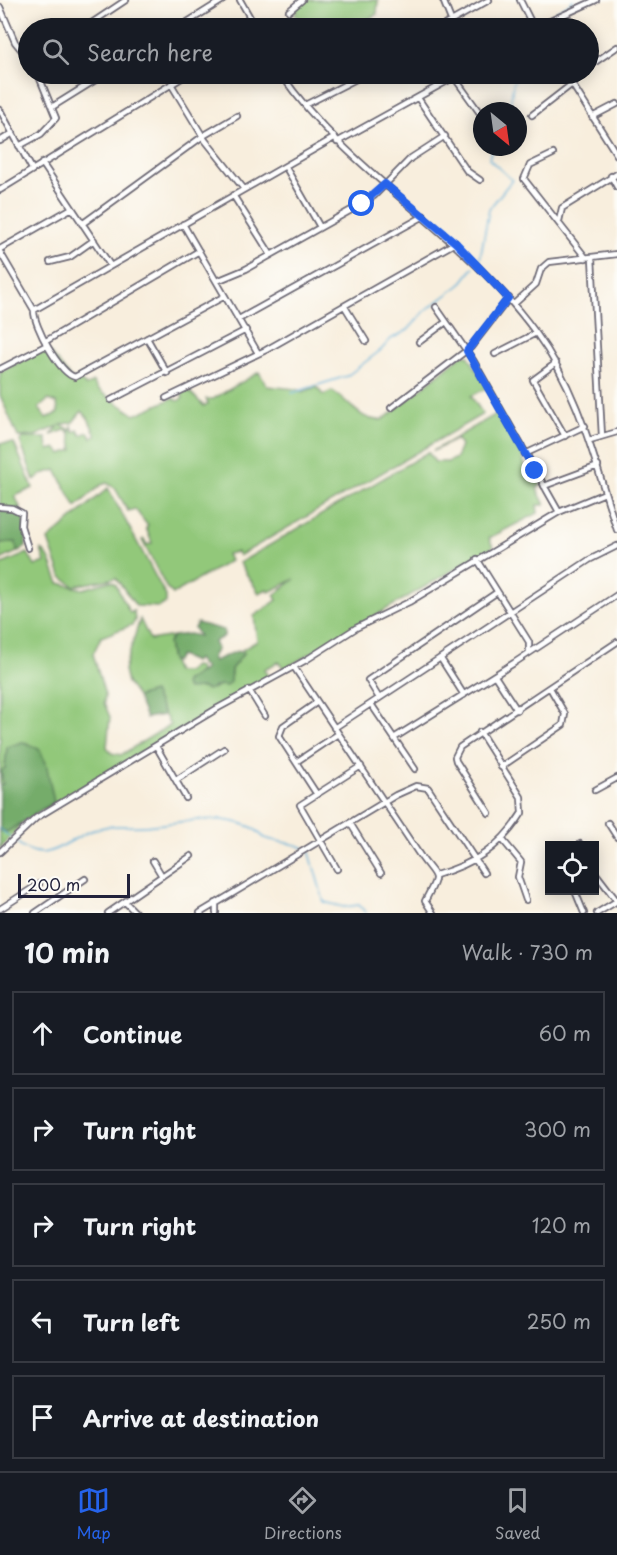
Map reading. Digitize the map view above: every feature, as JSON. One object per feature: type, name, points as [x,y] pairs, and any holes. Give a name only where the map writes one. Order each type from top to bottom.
[{"type":"street","points":[[99,18],[126,0]]},
{"type":"street","points":[[194,18],[223,0]]},
{"type":"street","points":[[240,0],[250,18]]},
{"type":"street","points":[[289,10],[302,0]]},
{"type":"street","points":[[442,0],[450,18]]},
{"type":"street","points":[[455,18],[489,0]]},
{"type":"street","points":[[520,0],[529,18]]},
{"type":"street","points":[[556,18],[596,0]]},
{"type":"street","points":[[0,7],[18,46]]},
{"type":"street","points":[[599,59],[617,47]]},
{"type":"street","points":[[19,146],[41,134],[56,121],[42,84]]},
{"type":"street","points":[[52,106],[88,84]]},
{"type":"street","points":[[0,190],[171,84],[203,136],[244,189]]},
{"type":"street","points":[[289,84],[335,140],[456,243],[514,304],[536,333],[567,381],[590,440],[617,530]]},
{"type":"street","points":[[306,105],[347,84]]},
{"type":"street","points":[[34,310],[285,166],[442,84]]},
{"type":"street","points":[[459,84],[473,103]]},
{"type":"street","points":[[532,115],[572,85],[617,155]]},
{"type":"street","points":[[418,98],[467,171],[480,180]]},
{"type":"street","points":[[592,117],[617,104]]},
{"type":"street","points":[[0,110],[32,170]]},
{"type":"street","points":[[82,224],[203,136],[237,116]]},
{"type":"street","points":[[0,141],[13,133]]},
{"type":"street","points":[[217,281],[271,255],[368,200],[411,158],[445,136]]},
{"type":"street","points":[[553,154],[530,165],[523,176],[589,258],[602,436]]},
{"type":"street","points":[[42,163],[110,265]]},
{"type":"street","points":[[285,166],[320,227]]},
{"type":"street","points":[[559,221],[562,208],[589,194],[614,175],[617,187]]},
{"type":"street","points":[[233,195],[271,255]]},
{"type":"street","points":[[72,208],[0,250],[34,310],[35,324],[65,372],[75,376],[225,296]]},
{"type":"street","points":[[239,319],[424,216]]},
{"type":"street","points":[[183,224],[258,353]]},
{"type":"street","points":[[51,262],[70,257],[94,240]]},
{"type":"street","points":[[166,398],[345,307],[456,243]]},
{"type":"street","points":[[1,366],[46,343],[199,251]]},
{"type":"street","points":[[514,304],[536,284],[541,269],[549,262],[617,254]]},
{"type":"street","points":[[391,408],[467,351],[508,298]]},
{"type":"street","points":[[345,307],[366,341]]},
{"type":"street","points":[[436,307],[467,351],[559,513]]},
{"type":"street","points":[[419,342],[446,322]]},
{"type":"street","points":[[111,400],[167,373],[246,330]]},
{"type":"street","points":[[495,354],[536,333]]},
{"type":"street","points":[[147,338],[167,373]]},
{"type":"street","points":[[556,363],[533,379],[565,436]]},
{"type":"street","points":[[525,454],[585,426]]},
{"type":"street","points":[[590,440],[617,432]]},
{"type":"street","points":[[544,486],[598,466]]},
{"type":"street","points":[[0,852],[36,818],[249,690],[294,667],[356,628],[409,602],[477,559],[559,513],[605,492]]},
{"type":"street","points":[[0,507],[12,508],[22,513],[21,526],[28,548]]},
{"type":"street","points":[[334,728],[589,560],[617,546]]},
{"type":"street","points":[[477,559],[496,593],[529,642],[538,646]]},
{"type":"street","points":[[379,699],[368,680],[496,593]]},
{"type":"street","points":[[394,738],[495,676],[617,594]]},
{"type":"street","points":[[529,642],[529,652]]},
{"type":"street","points":[[489,813],[455,757],[460,747],[617,642]]},
{"type":"street","points":[[441,659],[464,695]]},
{"type":"street","points":[[294,667],[316,703],[436,875],[435,884],[425,901],[433,913]]},
{"type":"street","points":[[495,676],[517,710]]},
{"type":"street","points":[[501,767],[563,725],[565,714],[550,688]]},
{"type":"street","points":[[249,690],[265,716]]},
{"type":"street","points":[[316,703],[279,731],[279,738],[316,793]]},
{"type":"street","points":[[371,704],[415,770]]},
{"type":"street","points":[[436,875],[459,869],[475,861],[502,839],[519,818],[524,807],[521,797],[480,732]]},
{"type":"street","points":[[296,762],[338,734]]},
{"type":"street","points":[[156,746],[186,798]]},
{"type":"street","points":[[176,780],[224,749]]},
{"type":"street","points":[[337,869],[300,805],[362,766]]},
{"type":"street","points":[[595,790],[617,778]]},
{"type":"street","points":[[200,913],[384,802],[416,786],[426,786],[484,873]]},
{"type":"street","points":[[350,823],[381,873]]},
{"type":"street","points":[[608,823],[617,837]]},
{"type":"street","points":[[502,839],[521,862],[518,877],[526,900]]},
{"type":"street","points":[[108,913],[191,856]]},
{"type":"street","points":[[153,861],[162,876]]},
{"type":"street","points":[[597,913],[617,901],[599,877]]},
{"type":"street","points":[[35,913],[85,879]]},
{"type":"street","points":[[3,913],[0,909],[39,884]]},
{"type":"street","points":[[576,895],[584,913]]},
{"type":"street","points":[[125,902],[136,913]]},
{"type":"street","points":[[216,903],[216,913]]},
{"type":"green space","points":[[306,0],[378,0],[377,14],[370,18],[299,18],[294,14],[297,12],[295,8]]},
{"type":"green space","points":[[40,351],[50,352],[72,380],[78,378],[86,386],[93,382],[97,389],[135,415],[173,398],[178,401],[183,398],[181,393],[188,390],[204,406],[208,404],[206,399],[213,399],[259,372],[267,386],[296,389],[302,392],[317,387],[323,395],[332,391],[362,415],[376,420],[384,419],[462,355],[468,355],[487,388],[471,396],[483,414],[239,556],[237,552],[227,554],[230,561],[173,594],[166,587],[142,540],[144,539],[147,545],[152,543],[146,528],[148,526],[135,509],[128,511],[115,488],[107,483],[101,485],[76,507],[56,470],[42,474],[34,480],[20,441],[22,438],[46,438],[49,450],[56,448],[61,454],[73,450],[70,434],[72,426],[74,432],[78,430],[81,435],[88,432],[92,438],[96,436],[88,418],[82,411],[73,422],[61,425],[69,429],[69,432],[65,430],[51,435],[59,426],[35,436],[18,437],[0,395],[0,372]],"holes":[[[48,400],[57,403],[58,413],[46,418],[39,408]]]},
{"type":"green space","points":[[498,413],[521,449],[525,468],[533,471],[541,484],[537,489],[545,505],[537,505],[538,513],[489,538],[493,547],[284,669],[279,662],[264,669],[269,678],[23,822],[0,849],[0,830],[7,832],[54,802],[33,748],[22,743],[7,747],[3,785],[0,784],[0,565],[28,553],[35,566],[45,562],[41,550],[50,559],[59,583],[83,589],[110,581],[115,583],[130,613],[134,611],[135,621],[132,625],[101,637],[93,654],[105,695],[104,703],[110,717],[107,747],[111,753],[121,755],[170,725],[153,693],[137,697],[127,683],[124,670],[140,619],[150,640],[173,636],[169,650],[176,672],[186,672],[194,666],[199,667],[200,672],[186,681],[213,689],[231,675],[231,669],[244,653],[242,650],[257,641],[254,616],[277,600],[274,595],[295,579],[269,592],[267,589],[259,593],[239,563],[428,452],[435,462],[448,462],[456,458],[461,446],[457,439],[433,451]]},
{"type":"green space","points":[[0,443],[14,443],[33,488],[15,496],[20,507],[17,509],[0,509]]},
{"type":"green space","points":[[108,488],[166,596],[166,603],[159,607],[136,606],[116,578],[74,586],[61,576],[48,540]]},
{"type":"green space","points":[[20,507],[27,532],[26,547],[17,552],[16,542],[0,543],[0,509],[12,510]]},
{"type":"green space","points":[[17,542],[17,552],[0,560],[0,543]]},
{"type":"green space","points":[[197,623],[224,630],[224,636],[214,642],[217,649],[212,657],[214,661],[237,651],[244,653],[231,669],[230,682],[226,686],[220,685],[207,690],[187,689],[184,684],[186,681],[205,669],[197,659],[194,662],[180,656],[174,662],[171,659],[168,643],[173,636],[189,634],[199,636],[194,628]]},
{"type":"green space","points":[[153,692],[164,715],[146,718],[137,697]]},
{"type":"green space","points":[[22,742],[39,749],[46,763],[54,802],[7,832],[0,830],[0,784],[3,784],[1,771],[5,768],[7,747]]},
{"type":"waterway","points":[[551,18],[555,12],[573,0]]},
{"type":"waterway","points":[[511,102],[513,84]]},
{"type":"waterway","points":[[480,259],[489,209],[512,180],[489,159],[490,156]]},
{"type":"waterway","points":[[292,393],[347,376],[381,350],[391,339],[408,330],[426,310],[460,285],[474,267]]},
{"type":"waterway","points":[[15,841],[27,850],[39,853],[49,852],[92,830],[105,827],[224,820],[253,828],[265,838],[304,848]]},
{"type":"waterway","points":[[0,829],[11,838]]},
{"type":"waterway","points":[[309,850],[324,902],[344,907],[359,905],[366,913]]},
{"type":"route","points":[[362,204],[381,190],[385,184],[456,243],[508,298],[467,351],[535,471]]}]
